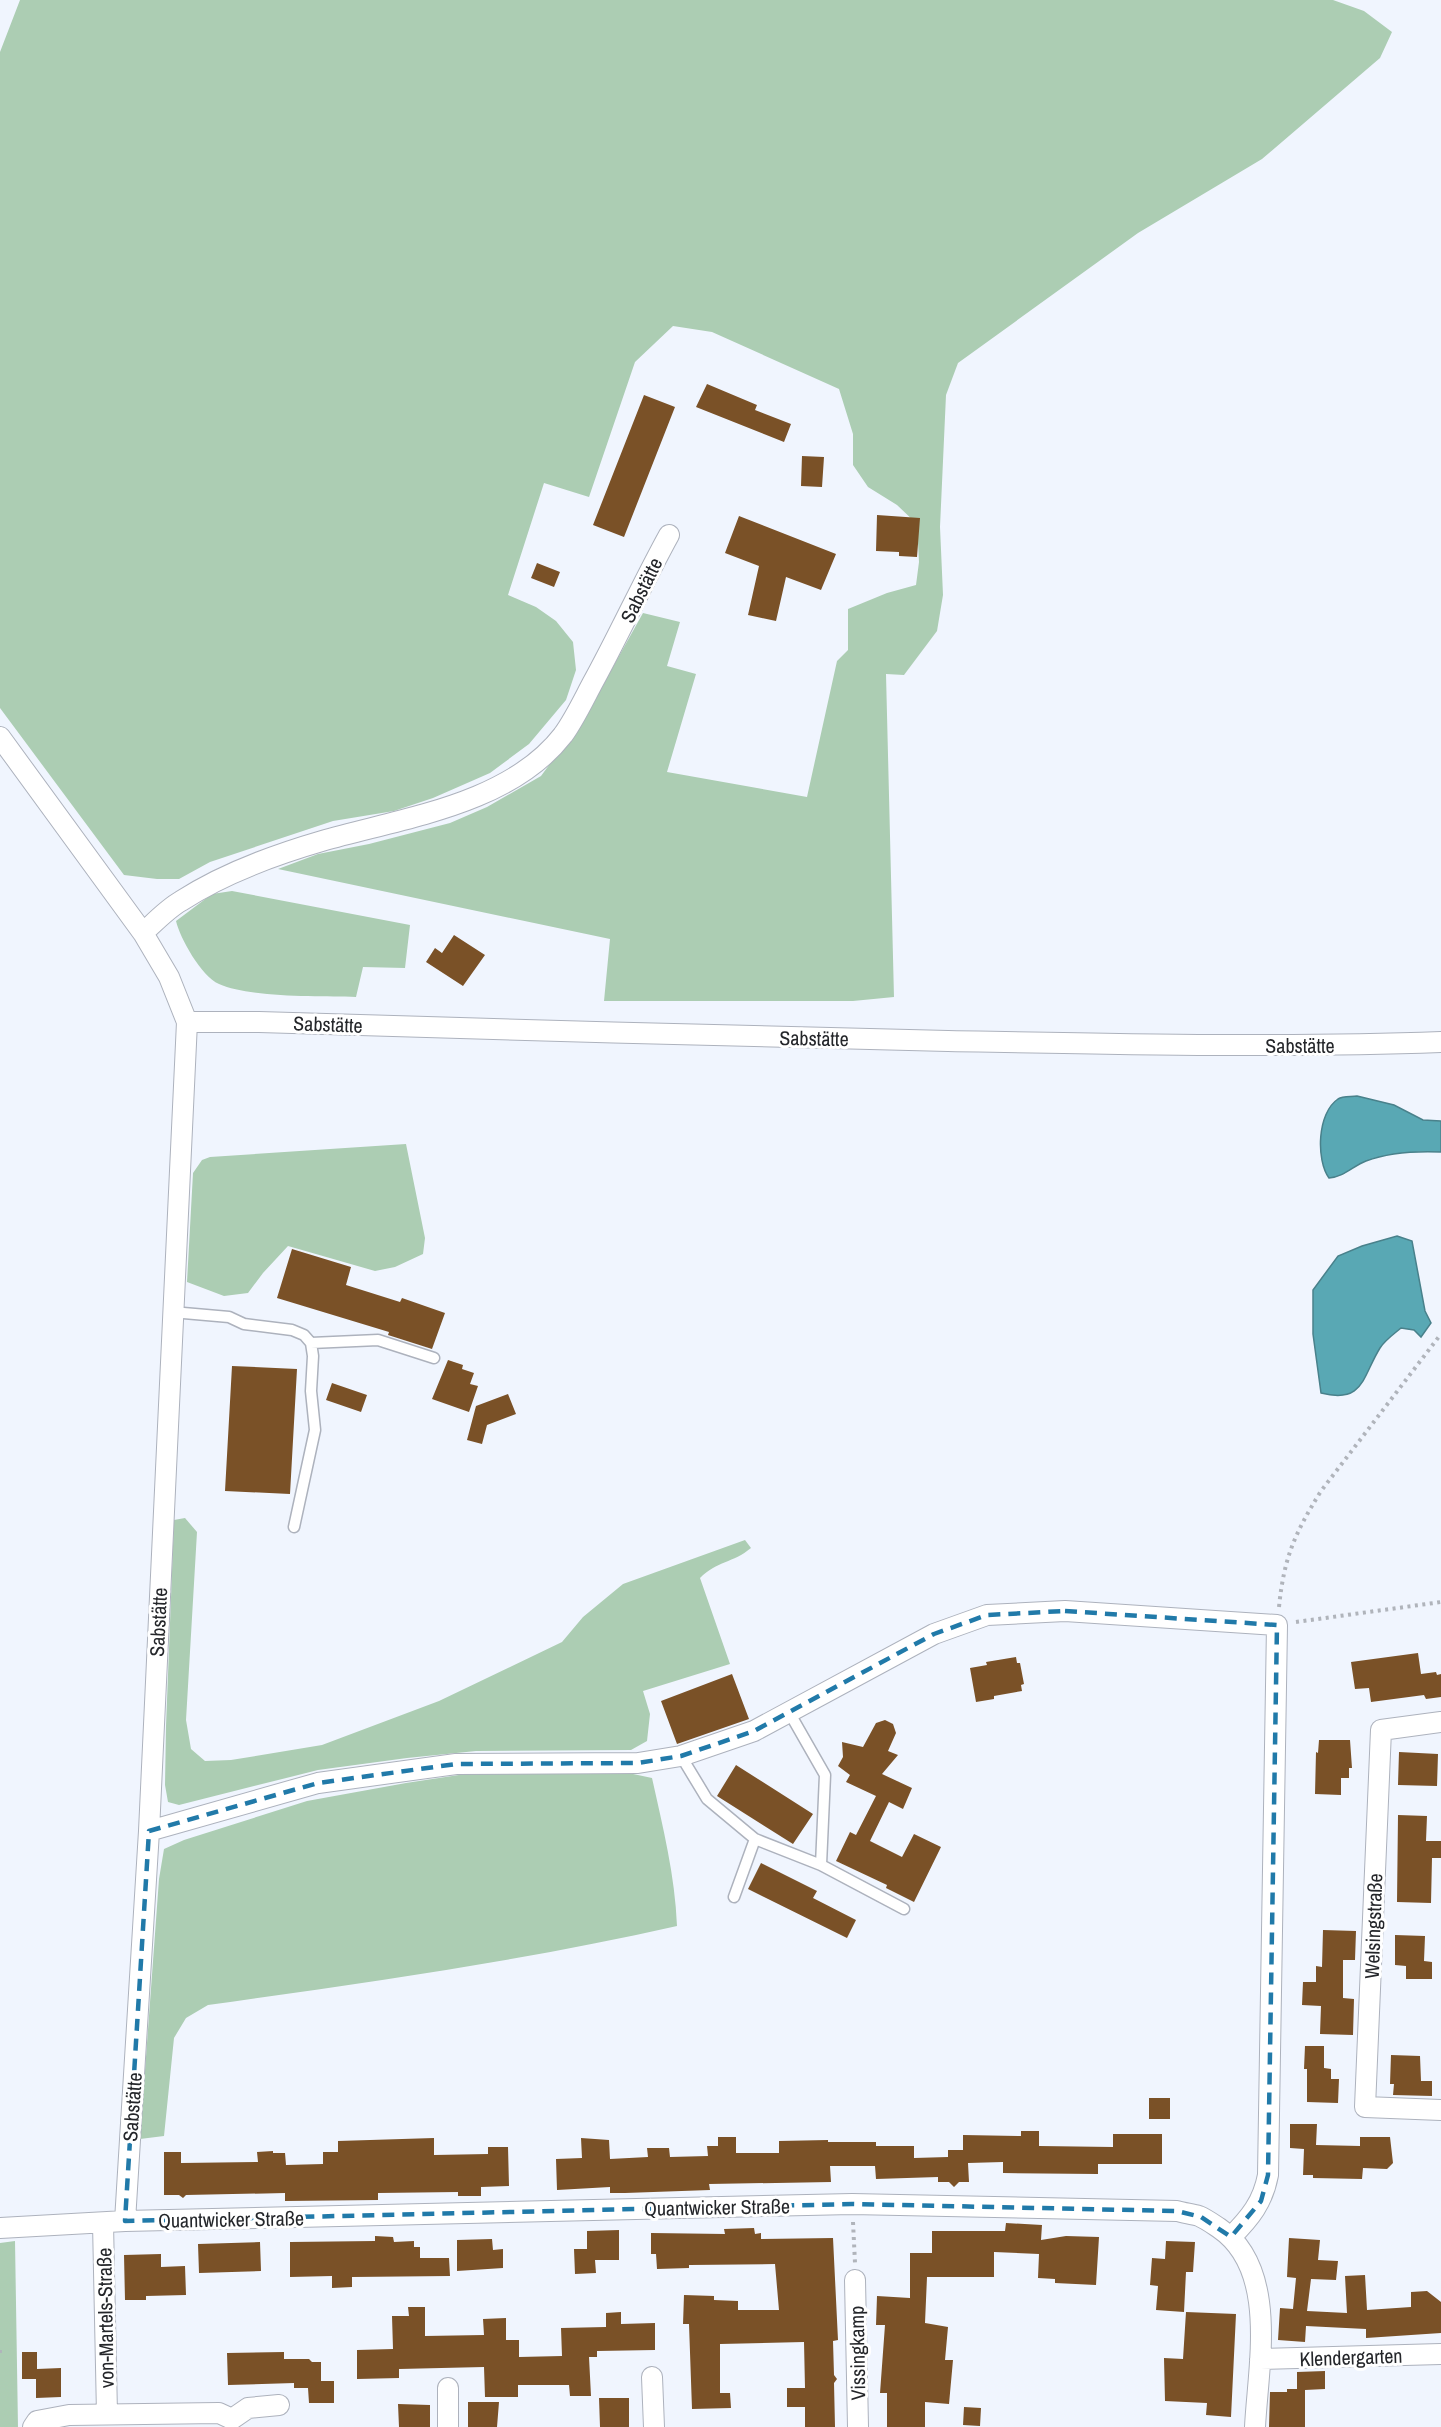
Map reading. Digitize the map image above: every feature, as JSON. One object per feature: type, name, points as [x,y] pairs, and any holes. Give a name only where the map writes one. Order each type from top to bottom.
[{"type":"street","name":"Sabstätte","points":[[143,933],[179,901],[222,877],[323,841],[439,809],[493,788],[529,768],[563,735],[621,632],[669,535]]},
{"type":"street","name":"Sabstätte","points":[[0,737],[143,933],[169,977],[187,1022],[149,1831],[125,2221]]},
{"type":"street","name":"Sabstätte","points":[[187,1022],[259,1022],[702,1036],[1121,1044],[1318,1046],[1441,1042]]},
{"type":"street","points":[[149,1831],[330,1781],[456,1764],[638,1763],[681,1756],[754,1731],[934,1634],[987,1615],[1065,1611],[1277,1625],[1268,2175],[1261,2201],[1248,2220],[1231,2237]]},
{"type":"street","name":"Welsingstraße","points":[[1441,1722],[1381,1730],[1365,2107],[1441,2110]]},
{"type":"street","name":"Quantwicker Straße","points":[[0,2228],[125,2221],[852,2204],[1177,2211],[1201,2217],[1231,2237],[1242,2252],[1252,2277],[1260,2313],[1260,2360],[1255,2427]]},
{"type":"street","name":"von-Martels-Straße","points":[[103,2223],[107,2414]]},
{"type":"street","name":"Vissingkamp","points":[[855,2280],[858,2427]]},
{"type":"street","name":"Klendergarten","points":[[1260,2360],[1441,2354]]},
{"type":"street","points":[[652,2378],[654,2427]]},
{"type":"street","points":[[448,2388],[448,2427]]},
{"type":"street","name":"von-Martels-Straße","points":[[33,2427],[37,2421],[49,2418],[107,2414],[219,2413],[234,2423],[248,2408],[279,2405]]},
{"type":"lane","points":[[172,1312],[229,1317],[244,1324],[292,1330],[304,1335],[312,1343],[311,1391],[315,1430],[294,1527]]},
{"type":"lane","points":[[312,1343],[378,1340],[434,1358]]},
{"type":"lane","points":[[789,1712],[825,1774],[821,1865]]},
{"type":"lane","points":[[681,1756],[707,1799],[755,1839],[821,1865],[904,1909]]},
{"type":"lane","points":[[734,1897],[755,1839]]},
{"type":"path","points":[[1441,1334],[1321,1491],[1294,1538],[1284,1567],[1277,1625],[1441,1602]]},
{"type":"path","points":[[852,2204],[855,2280]]},
{"type":"highlighted area","points":[[1065,1611],[1277,1625],[1268,2175],[1261,2201],[1231,2237],[1201,2217],[1177,2211],[852,2204],[125,2221],[149,1831],[318,1783],[456,1764],[638,1763],[681,1756],[754,1731],[934,1634],[987,1615]]},
{"type":"green space","points":[[20,0],[1333,0],[1364,11],[1392,32],[1380,58],[1262,159],[1138,233],[958,363],[946,395],[940,527],[943,595],[937,631],[904,675],[886,674],[894,997],[853,1001],[604,1001],[610,939],[278,869],[318,854],[369,844],[450,823],[487,807],[541,776],[586,715],[643,613],[680,622],[667,666],[696,674],[667,772],[807,797],[837,661],[848,650],[848,609],[887,593],[916,585],[919,562],[917,524],[897,505],[868,487],[853,465],[853,434],[839,389],[712,332],[673,326],[635,362],[589,497],[544,483],[508,595],[536,607],[556,621],[573,642],[576,670],[566,700],[529,744],[490,773],[433,798],[394,811],[333,821],[210,862],[179,879],[124,875],[0,708],[0,52]]},
{"type":"green space","points":[[232,891],[410,925],[405,968],[363,967],[356,997],[267,994],[233,989],[219,984],[205,973],[192,956],[176,921],[212,894]]},
{"type":"green space","points":[[406,1144],[425,1238],[423,1254],[395,1267],[375,1271],[288,1246],[248,1293],[224,1296],[187,1282],[193,1173],[202,1160],[210,1157]]},
{"type":"green space","points":[[185,1518],[197,1532],[186,1720],[191,1749],[205,1761],[231,1760],[322,1745],[439,1701],[562,1642],[583,1617],[623,1584],[745,1540],[751,1548],[738,1557],[706,1572],[700,1578],[730,1664],[643,1691],[650,1714],[647,1741],[631,1750],[476,1751],[407,1758],[318,1770],[179,1805],[168,1802],[165,1785],[166,1726],[174,1520]]},
{"type":"green space","points":[[619,1771],[652,1778],[671,1870],[677,1926],[502,1961],[208,2005],[186,2018],[174,2038],[164,2136],[140,2139],[159,1879],[164,1849],[184,1840],[307,1801],[406,1783],[472,1773]]},
{"type":"green space","points":[[15,2241],[18,2427],[0,2427],[0,2243]]},
{"type":"water","points":[[1357,1096],[1394,1105],[1423,1120],[1441,1121],[1441,1152],[1413,1152],[1384,1156],[1366,1161],[1339,1176],[1329,1178],[1322,1160],[1322,1125],[1331,1106],[1338,1099]]},
{"type":"water","points":[[1397,1236],[1412,1241],[1425,1311],[1431,1323],[1421,1337],[1414,1330],[1401,1328],[1384,1342],[1365,1378],[1354,1391],[1346,1395],[1321,1393],[1313,1334],[1313,1290],[1338,1256]]},
{"type":"building","points":[[707,384],[757,405],[755,410],[791,424],[784,442],[696,407]]},
{"type":"building","points":[[644,395],[675,407],[624,537],[593,525]]},
{"type":"building","points":[[802,456],[824,457],[822,487],[801,486]]},
{"type":"building","points":[[877,515],[920,518],[917,557],[899,556],[899,552],[876,551]]},
{"type":"building","points":[[739,516],[836,554],[821,590],[786,577],[776,621],[748,615],[759,566],[725,553]]},
{"type":"building","points":[[537,563],[560,572],[554,587],[531,578]]},
{"type":"building","points":[[454,935],[485,955],[463,986],[426,962],[435,948],[442,953]]},
{"type":"building","points":[[292,1249],[351,1267],[346,1285],[400,1302],[402,1298],[445,1313],[432,1349],[388,1335],[389,1332],[277,1298]]},
{"type":"building","points":[[448,1360],[463,1365],[462,1369],[474,1373],[470,1384],[478,1386],[469,1412],[432,1399]]},
{"type":"building","points":[[232,1366],[297,1369],[290,1494],[225,1491]]},
{"type":"building","points":[[332,1383],[367,1395],[361,1412],[326,1400]]},
{"type":"building","points":[[508,1394],[516,1414],[487,1425],[482,1444],[467,1440],[476,1406]]},
{"type":"building","points":[[1418,1653],[1421,1674],[1436,1672],[1437,1675],[1441,1674],[1441,1697],[1426,1699],[1424,1695],[1371,1702],[1369,1688],[1355,1689],[1351,1662]]},
{"type":"building","points":[[1016,1657],[1017,1663],[1020,1663],[1024,1684],[1021,1685],[1022,1691],[976,1702],[970,1668],[987,1665],[986,1662]]},
{"type":"building","points":[[732,1674],[749,1719],[677,1744],[661,1701]]},
{"type":"building","points":[[885,1720],[893,1724],[896,1733],[888,1751],[898,1755],[882,1774],[912,1788],[903,1809],[889,1802],[870,1841],[902,1857],[914,1834],[941,1847],[914,1902],[886,1888],[887,1885],[836,1861],[850,1832],[856,1835],[876,1796],[846,1782],[850,1775],[838,1766],[843,1757],[842,1742],[863,1747],[876,1723]]},
{"type":"building","points":[[1319,1740],[1350,1740],[1352,1768],[1349,1768],[1349,1778],[1341,1778],[1341,1795],[1315,1794],[1316,1752],[1318,1753]]},
{"type":"building","points":[[1399,1752],[1438,1754],[1437,1786],[1398,1785]]},
{"type":"building","points":[[736,1765],[813,1814],[793,1844],[717,1796]]},
{"type":"building","points":[[1398,1815],[1427,1816],[1426,1841],[1441,1841],[1441,1858],[1432,1858],[1431,1903],[1397,1902]]},
{"type":"building","points":[[761,1863],[817,1891],[813,1898],[856,1920],[847,1938],[748,1889]]},
{"type":"building","points":[[1323,1930],[1356,1931],[1355,1960],[1343,1960],[1343,1998],[1354,1999],[1353,2035],[1320,2034],[1321,2006],[1302,2005],[1303,1982],[1316,1982],[1316,1966],[1322,1967]]},
{"type":"building","points":[[1395,1935],[1425,1936],[1424,1961],[1432,1962],[1432,1979],[1406,1979],[1406,1966],[1395,1965]]},
{"type":"building","points":[[1305,2046],[1324,2046],[1324,2068],[1331,2069],[1331,2079],[1339,2079],[1338,2103],[1307,2102],[1307,2069],[1304,2069]]},
{"type":"building","points":[[1391,2055],[1420,2056],[1421,2081],[1432,2081],[1432,2096],[1393,2095],[1394,2084],[1390,2084]]},
{"type":"building","points":[[1149,2098],[1170,2098],[1170,2119],[1149,2119]]},
{"type":"building","points":[[1290,2124],[1317,2124],[1316,2145],[1360,2146],[1360,2137],[1390,2137],[1393,2163],[1387,2169],[1363,2168],[1362,2179],[1313,2178],[1313,2175],[1303,2175],[1304,2149],[1290,2148]]},
{"type":"building","points":[[1021,2131],[1039,2131],[1039,2146],[1113,2147],[1113,2134],[1162,2134],[1162,2164],[1098,2164],[1098,2174],[1003,2173],[1003,2162],[968,2163],[969,2182],[959,2182],[954,2187],[949,2182],[938,2182],[938,2177],[876,2179],[875,2166],[830,2166],[831,2182],[709,2184],[710,2190],[625,2193],[610,2193],[610,2187],[557,2190],[556,2159],[582,2158],[581,2138],[609,2140],[610,2159],[648,2157],[647,2148],[669,2148],[670,2157],[708,2156],[707,2146],[718,2146],[718,2137],[736,2137],[736,2153],[779,2153],[779,2141],[828,2140],[828,2142],[876,2142],[876,2146],[914,2146],[914,2158],[948,2157],[948,2150],[963,2150],[963,2135],[1021,2136]]},
{"type":"building","points":[[434,2138],[434,2155],[488,2154],[488,2147],[508,2147],[509,2186],[481,2187],[481,2196],[458,2196],[458,2192],[378,2193],[378,2200],[285,2201],[285,2193],[186,2195],[183,2198],[179,2195],[164,2195],[164,2152],[181,2152],[181,2163],[258,2162],[257,2152],[273,2151],[273,2153],[285,2153],[286,2165],[323,2164],[323,2152],[338,2152],[338,2141]]},
{"type":"building","points":[[1006,2223],[1042,2225],[1041,2240],[1066,2236],[1099,2237],[1096,2285],[1055,2283],[1055,2279],[1038,2278],[1039,2254],[994,2252],[994,2277],[927,2277],[925,2323],[948,2327],[945,2360],[953,2360],[949,2404],[925,2402],[925,2427],[887,2427],[887,2393],[880,2393],[885,2325],[876,2325],[877,2296],[910,2298],[910,2253],[932,2253],[932,2231],[1005,2231]]},
{"type":"building","points":[[754,2228],[755,2234],[761,2233],[761,2239],[833,2238],[838,2340],[833,2341],[834,2375],[837,2379],[834,2383],[835,2427],[805,2427],[805,2407],[787,2407],[787,2388],[805,2388],[804,2342],[720,2344],[720,2393],[730,2393],[731,2408],[692,2409],[689,2324],[683,2324],[684,2295],[714,2296],[714,2300],[738,2301],[738,2310],[779,2310],[775,2264],[689,2265],[689,2268],[657,2269],[656,2254],[651,2254],[651,2233],[725,2234],[724,2229]]},
{"type":"building","points":[[619,2230],[619,2260],[595,2260],[596,2273],[575,2274],[574,2249],[587,2249],[587,2231]]},
{"type":"building","points":[[375,2236],[393,2237],[394,2242],[414,2241],[414,2247],[420,2247],[420,2258],[449,2258],[450,2276],[352,2277],[352,2287],[332,2288],[332,2276],[290,2277],[290,2242],[375,2241]]},
{"type":"building","points":[[1289,2238],[1320,2240],[1318,2260],[1338,2261],[1336,2280],[1311,2279],[1307,2311],[1347,2313],[1345,2276],[1365,2275],[1367,2310],[1411,2307],[1411,2292],[1427,2291],[1441,2302],[1441,2333],[1366,2338],[1366,2329],[1306,2326],[1305,2342],[1278,2340],[1280,2308],[1293,2309],[1296,2278],[1287,2277]]},
{"type":"building","points":[[492,2239],[493,2250],[503,2249],[503,2268],[457,2271],[457,2240]]},
{"type":"building","points":[[1166,2241],[1195,2242],[1193,2272],[1186,2272],[1184,2312],[1156,2310],[1158,2286],[1150,2285],[1152,2258],[1165,2259]]},
{"type":"building","points":[[260,2242],[261,2271],[199,2273],[198,2244]]},
{"type":"building","points":[[161,2254],[161,2267],[185,2266],[186,2295],[146,2296],[146,2300],[125,2300],[124,2255]]},
{"type":"building","points":[[408,2307],[425,2307],[425,2336],[484,2335],[483,2319],[506,2318],[506,2340],[519,2340],[519,2357],[562,2356],[561,2328],[606,2327],[606,2313],[621,2312],[621,2324],[655,2323],[655,2350],[597,2351],[597,2357],[589,2357],[591,2396],[570,2396],[569,2385],[518,2385],[518,2397],[485,2397],[484,2367],[399,2369],[399,2378],[357,2379],[357,2350],[393,2349],[392,2316],[409,2316]]},
{"type":"building","points":[[1186,2312],[1236,2314],[1231,2417],[1206,2415],[1207,2403],[1165,2401],[1164,2358],[1183,2359]]},
{"type":"building","points":[[22,2352],[37,2352],[37,2369],[61,2368],[61,2397],[36,2398],[36,2379],[22,2379]]},
{"type":"building","points":[[284,2352],[284,2359],[309,2359],[312,2362],[321,2362],[321,2381],[334,2381],[334,2403],[309,2403],[308,2388],[294,2388],[294,2383],[228,2385],[227,2353]]},
{"type":"building","points":[[1325,2371],[1325,2389],[1305,2390],[1305,2427],[1269,2427],[1270,2392],[1287,2392],[1287,2389],[1297,2389],[1297,2372]]},
{"type":"building","points":[[599,2398],[629,2398],[629,2427],[600,2427]]},
{"type":"building","points":[[468,2402],[499,2402],[497,2427],[468,2427]]},
{"type":"building","points":[[398,2404],[430,2405],[430,2427],[399,2427]]},
{"type":"building","points":[[964,2407],[981,2408],[980,2426],[963,2425]]}]
